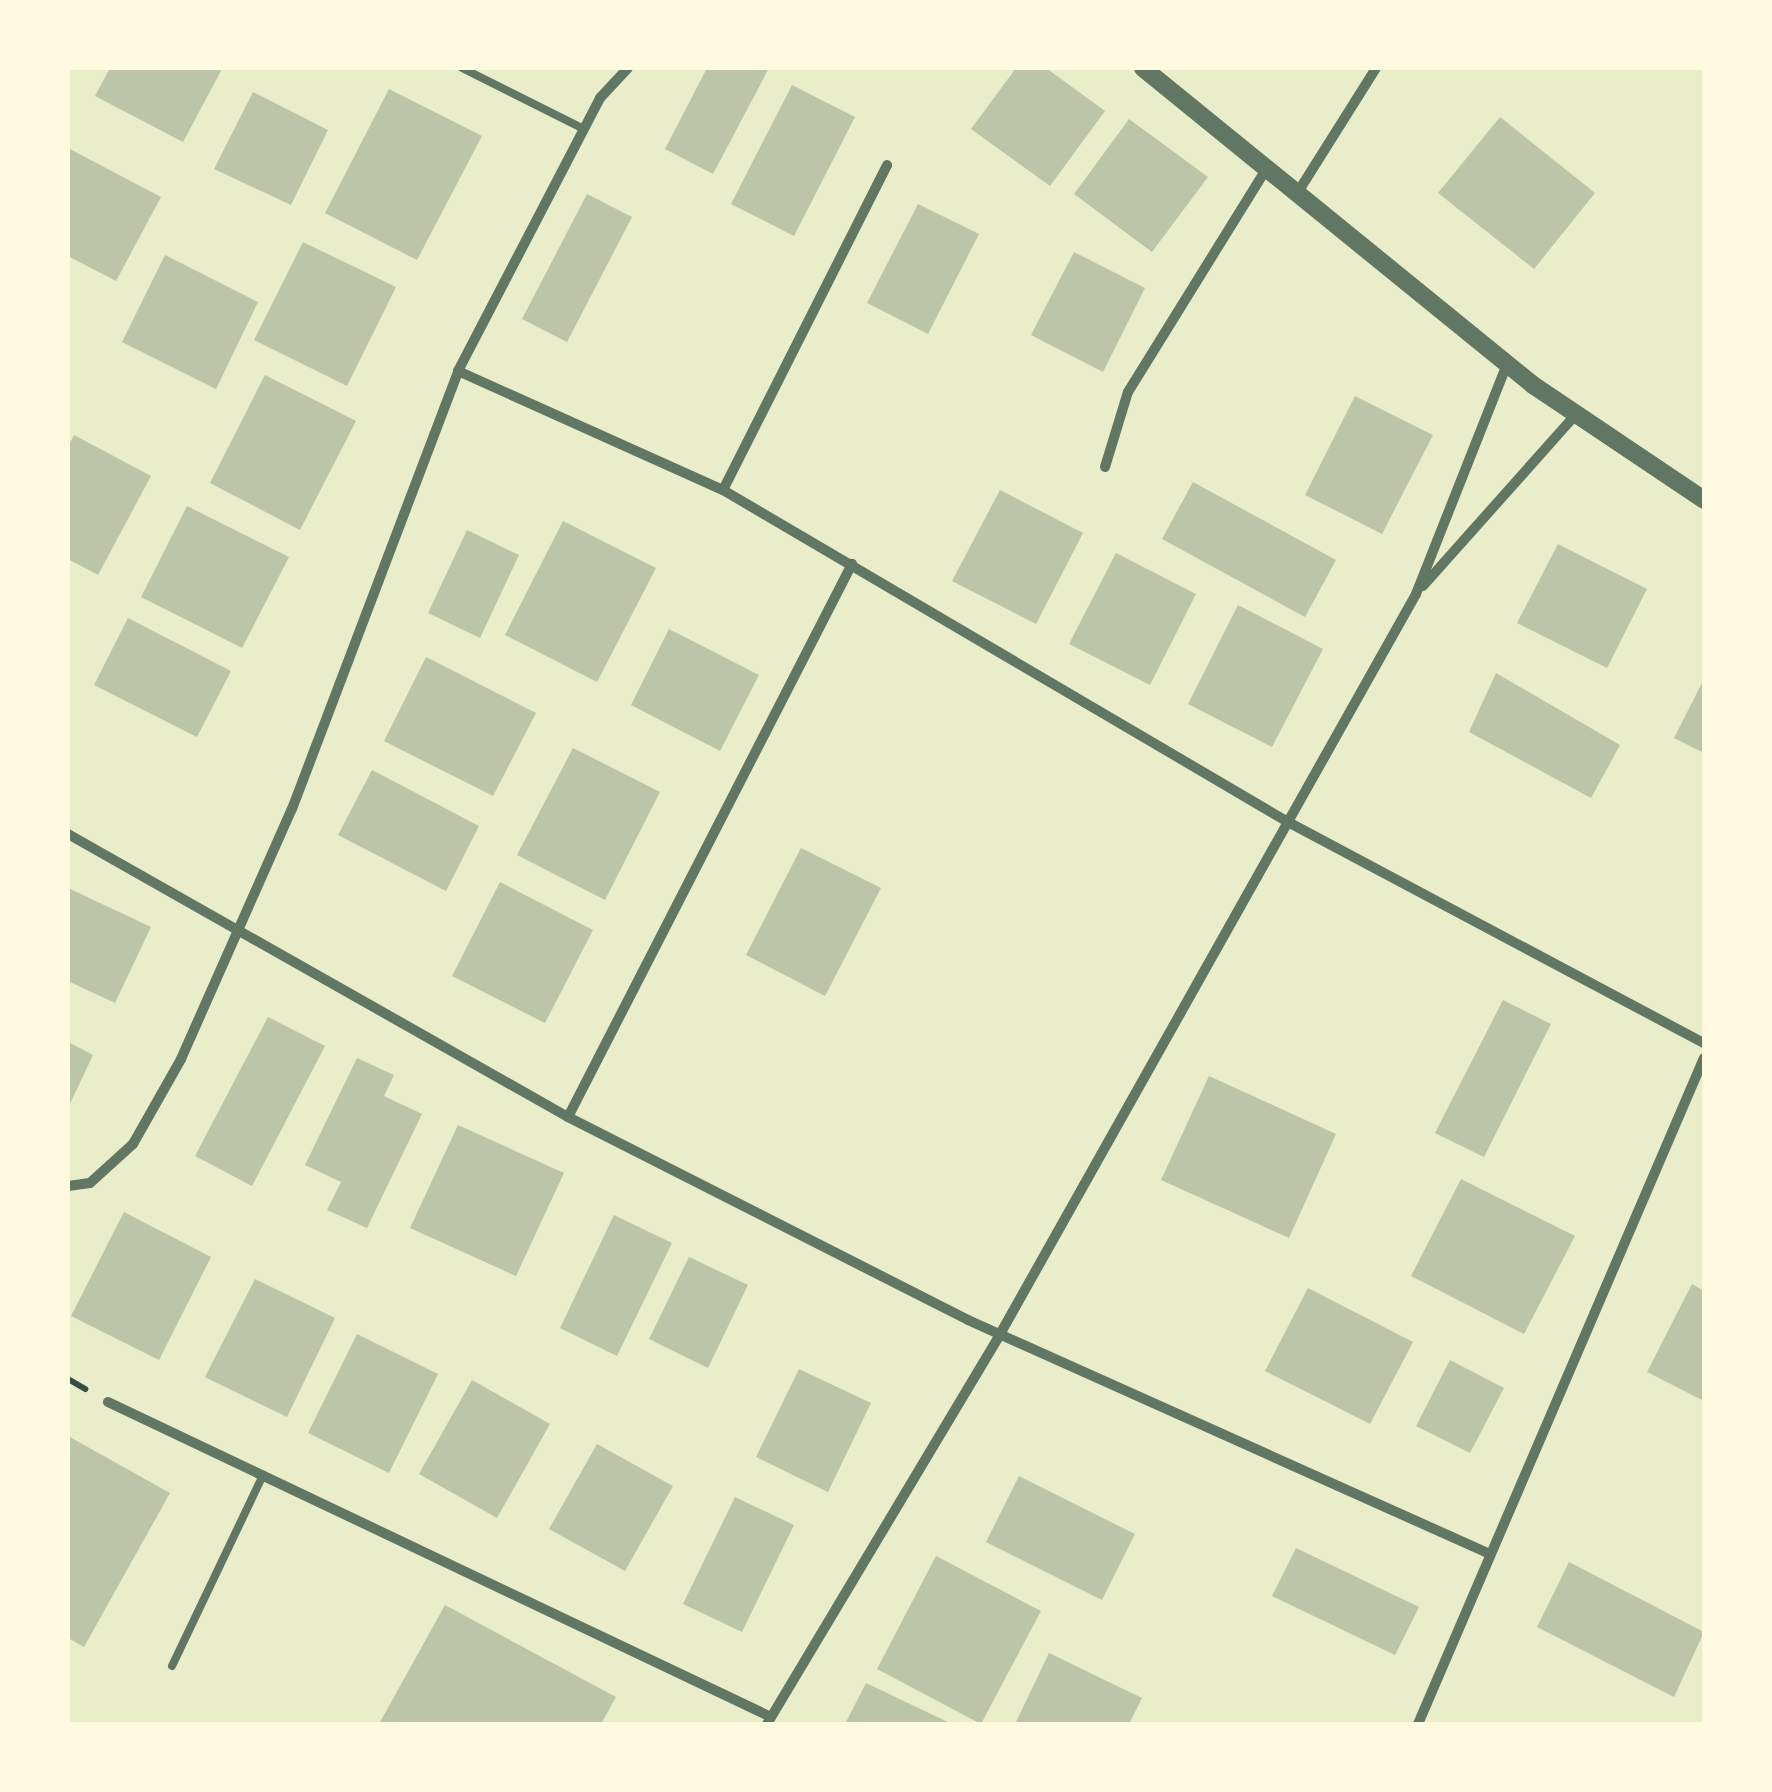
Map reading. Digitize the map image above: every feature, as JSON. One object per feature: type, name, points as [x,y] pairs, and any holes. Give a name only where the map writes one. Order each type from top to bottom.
[{"type":"street","points":[[68,1186],[90,1183],[134,1144],[239,933],[458,372],[584,129],[628,68]]},
{"type":"street","points":[[1143,68],[1507,364],[1704,500]]},
{"type":"street","points":[[1298,192],[1376,68]]},
{"type":"street","points":[[723,490],[887,165]]},
{"type":"street","points":[[1105,467],[1128,392],[1268,167]]},
{"type":"street","points":[[108,1402],[769,1721],[999,1336],[1416,594],[1507,364]]},
{"type":"street","points":[[458,372],[723,490],[1288,822],[1704,1043]]},
{"type":"street","points":[[1416,594],[1576,414]]},
{"type":"street","points":[[568,1117],[852,564]]},
{"type":"street","points":[[68,834],[568,1117],[999,1336],[1490,1554]]},
{"type":"street","points":[[1418,1724],[1704,1058]]},
{"type":"lane","points":[[462,68],[584,129]]},
{"type":"lane","points":[[172,1666],[262,1475]]},
{"type":"building","points":[[110,68],[222,69],[183,142],[95,96]]},
{"type":"building","points":[[707,68],[769,68],[713,174],[665,149]]},
{"type":"building","points":[[1016,68],[1046,68],[1105,111],[1050,186],[971,129]]},
{"type":"building","points":[[792,85],[855,117],[794,236],[731,204]]},
{"type":"building","points":[[389,89],[482,136],[417,260],[325,213]]},
{"type":"building","points":[[253,92],[328,130],[291,205],[214,169]]},
{"type":"building","points":[[1500,117],[1595,193],[1534,269],[1438,193]]},
{"type":"building","points":[[1129,119],[1208,177],[1152,252],[1074,194]]},
{"type":"building","points":[[68,148],[161,197],[116,281],[68,256]]},
{"type":"building","points":[[587,194],[632,217],[567,342],[522,319]]},
{"type":"building","points":[[918,204],[979,234],[928,334],[867,303]]},
{"type":"building","points":[[303,242],[396,287],[347,386],[254,340]]},
{"type":"building","points":[[1074,252],[1145,288],[1103,372],[1031,335]]},
{"type":"building","points":[[165,255],[258,302],[216,389],[122,342]]},
{"type":"building","points":[[265,375],[356,421],[300,530],[210,483]]},
{"type":"building","points":[[1355,396],[1433,435],[1382,534],[1305,495]]},
{"type":"building","points":[[74,435],[151,476],[98,575],[68,559],[68,447]]},
{"type":"building","points":[[1193,482],[1336,560],[1305,617],[1162,539]]},
{"type":"building","points":[[1000,490],[1083,533],[1036,624],[952,581]]},
{"type":"building","points":[[187,506],[289,557],[242,648],[141,597]]},
{"type":"building","points":[[563,521],[656,568],[597,682],[505,635]]},
{"type":"building","points":[[467,530],[519,555],[480,638],[428,613]]},
{"type":"building","points":[[1558,544],[1647,589],[1607,668],[1517,623]]},
{"type":"building","points":[[1116,553],[1196,594],[1150,685],[1069,644]]},
{"type":"building","points":[[1238,605],[1323,649],[1272,747],[1188,704]]},
{"type":"building","points":[[128,618],[231,671],[197,737],[94,685]]},
{"type":"building","points":[[669,629],[759,675],[720,751],[631,705]]},
{"type":"building","points":[[426,657],[536,713],[493,796],[384,741]]},
{"type":"building","points":[[1496,673],[1620,745],[1591,798],[1469,732]]},
{"type":"building","points":[[1704,679],[1704,753],[1674,738]]},
{"type":"building","points":[[573,748],[660,792],[605,900],[517,855]]},
{"type":"building","points":[[372,770],[479,826],[446,891],[338,835]]},
{"type":"building","points":[[801,848],[881,888],[825,996],[746,955]]},
{"type":"building","points":[[500,882],[593,930],[545,1023],[452,976]]},
{"type":"building","points":[[68,888],[151,927],[115,1003],[68,981]]},
{"type":"building","points":[[1503,1000],[1551,1024],[1484,1157],[1435,1133]]},
{"type":"building","points":[[268,1017],[325,1046],[252,1186],[195,1156]]},
{"type":"building","points":[[68,1042],[93,1055],[68,1108]]},
{"type":"building","points":[[357,1058],[394,1075],[384,1096],[422,1114],[367,1228],[327,1210],[341,1182],[305,1165]]},
{"type":"building","points":[[1209,1076],[1336,1134],[1289,1238],[1161,1180]]},
{"type":"building","points":[[458,1125],[564,1173],[516,1276],[410,1228]]},
{"type":"building","points":[[1461,1179],[1575,1236],[1524,1334],[1411,1276]]},
{"type":"building","points":[[124,1212],[211,1257],[159,1360],[71,1316]]},
{"type":"building","points":[[614,1215],[672,1243],[617,1356],[560,1328]]},
{"type":"building","points":[[689,1257],[748,1285],[708,1368],[649,1339]]},
{"type":"building","points":[[255,1279],[335,1318],[287,1417],[205,1377]]},
{"type":"building","points":[[1692,1284],[1704,1291],[1704,1401],[1647,1372]]},
{"type":"building","points":[[1308,1288],[1413,1342],[1370,1424],[1265,1371]]},
{"type":"building","points":[[357,1334],[438,1374],[389,1473],[308,1433]]},
{"type":"building","points":[[1450,1360],[1504,1388],[1470,1453],[1416,1426]]},
{"type":"building","points":[[799,1369],[871,1403],[828,1492],[756,1457]]},
{"type":"building","points":[[472,1380],[550,1424],[497,1518],[419,1474]]},
{"type":"building","points":[[68,1436],[170,1493],[84,1647],[68,1638]]},
{"type":"building","points":[[597,1444],[673,1486],[625,1571],[549,1529]]},
{"type":"building","points":[[1019,1476],[1135,1534],[1102,1600],[986,1542]]},
{"type":"building","points":[[735,1497],[794,1525],[742,1632],[683,1604]]},
{"type":"building","points":[[1296,1548],[1419,1607],[1395,1655],[1272,1596]]},
{"type":"building","points":[[936,1556],[1041,1611],[981,1724],[877,1669]]},
{"type":"building","points":[[1569,1562],[1704,1632],[1674,1697],[1537,1627]]},
{"type":"building","points":[[445,1605],[616,1697],[601,1724],[379,1724]]},
{"type":"building","points":[[1049,1653],[1142,1698],[1129,1724],[1015,1724]]},
{"type":"building","points":[[866,1683],[952,1724],[845,1724]]}]
